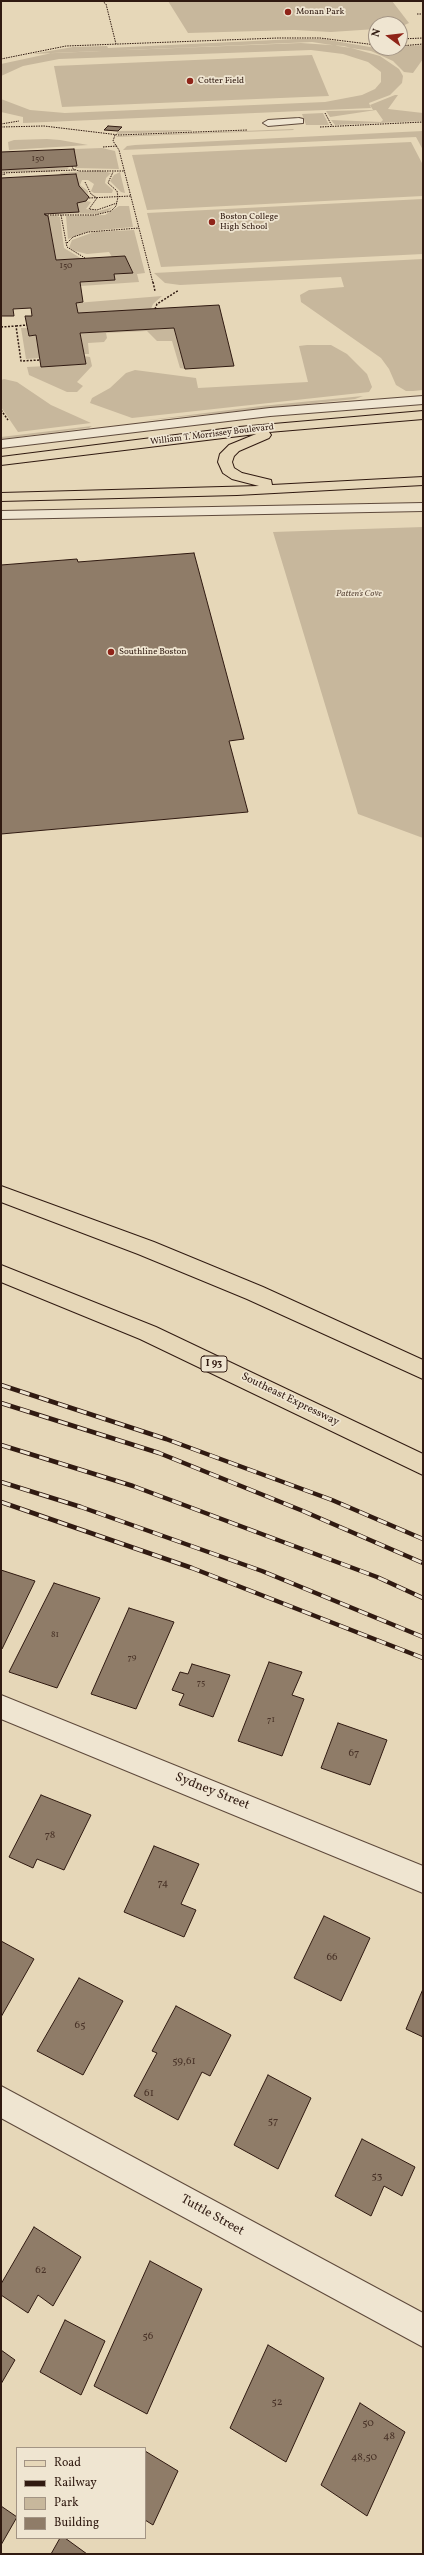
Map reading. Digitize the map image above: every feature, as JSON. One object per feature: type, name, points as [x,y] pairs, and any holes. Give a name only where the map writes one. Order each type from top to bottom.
[{"type":"main road","name":"William T. Morrissey Boulevard","points":[[1,461],[314,423],[423,415]]},
{"type":"main road","points":[[314,423],[267,434],[239,444],[227,454],[225,462],[228,470],[244,479],[316,488]]},
{"type":"main road","points":[[1,496],[316,488],[423,481]]},
{"type":"main road","points":[[1,1194],[256,1293],[423,1370]]},
{"type":"main road","name":"Southeast Expressway","points":[[1,1272],[148,1333],[423,1465]]},
{"type":"street","points":[[268,123],[297,118],[303,133]]},
{"type":"street","name":"William T. Morrissey Boulevard","points":[[1,444],[262,412],[423,400]]},
{"type":"street","points":[[1,515],[423,507]]},
{"type":"street","name":"Sydney Street","points":[[1,1707],[423,1880]]},
{"type":"street","name":"Tuttle Street","points":[[1,2101],[423,2332]]},
{"type":"path","points":[[102,1],[106,4],[116,44]]},
{"type":"path","points":[[417,14],[423,14]]},
{"type":"path","points":[[1,59],[26,52],[66,46],[297,37],[324,38],[368,44]]},
{"type":"path","points":[[408,39],[423,38]]},
{"type":"path","points":[[408,45],[423,44]]},
{"type":"path","points":[[26,52],[29,55]]},
{"type":"path","points":[[325,113],[332,126],[423,122]]},
{"type":"path","points":[[1,124],[20,121]]},
{"type":"path","points":[[1,127],[44,126],[115,135],[251,130]]},
{"type":"path","points":[[84,132],[88,128]]},
{"type":"path","points":[[115,135],[113,141],[117,146],[125,171],[155,291]]},
{"type":"path","points":[[103,147],[117,146]]},
{"type":"path","points":[[72,166],[75,170]]},
{"type":"path","points":[[1,174],[75,170],[114,172],[125,171]]},
{"type":"path","points":[[45,215],[103,214],[114,209],[118,197],[117,191],[108,183],[114,172]]},
{"type":"path","points":[[85,182],[91,194],[97,198]]},
{"type":"path","points":[[89,198],[132,196]]},
{"type":"path","points":[[97,198],[89,209],[97,210],[117,203]]},
{"type":"path","points":[[61,215],[68,249],[84,256],[85,258]]},
{"type":"path","points":[[67,243],[73,237],[88,232],[139,228]]},
{"type":"path","points":[[155,309],[157,304],[178,290]]},
{"type":"path","points":[[1,327],[27,325]]},
{"type":"path","points":[[16,326],[21,361],[40,360]]},
{"type":"green space","name":"Monan Park","points":[[168,1],[392,1],[404,16],[368,16],[368,30],[331,32],[294,30],[188,33]]},
{"type":"green space","points":[[323,39],[368,47],[368,51],[312,42],[32,54],[73,47],[107,46],[108,48]]},
{"type":"green space","points":[[301,43],[344,46],[368,53],[368,56],[380,56],[399,69],[403,76],[402,83],[390,95],[369,103],[371,108],[23,123],[23,117],[1,112],[1,99],[30,110],[65,113],[325,102],[362,95],[375,89],[381,82],[381,72],[368,62],[343,54],[311,50],[59,59],[23,66],[1,76],[1,64],[52,53]]},
{"type":"green space","points":[[423,45],[423,59],[413,73],[404,72],[393,61],[382,56],[408,56],[408,46]]},
{"type":"green space","name":"Cotter Field","points":[[312,55],[329,96],[62,107],[54,66]]},
{"type":"green space","points":[[398,95],[388,109],[423,113],[423,121],[335,125],[331,120],[381,122],[383,120],[376,110],[330,117],[326,111],[373,110],[370,105]]},
{"type":"green space","points":[[323,113],[329,125],[306,125],[302,114]]},
{"type":"green space","points":[[294,130],[116,137],[117,136]]},
{"type":"green space","points":[[118,131],[192,131],[116,134]]},
{"type":"green space","points":[[423,131],[423,150],[416,137],[123,150],[127,146],[135,145]]},
{"type":"green space","points":[[47,139],[88,145],[9,150],[8,142],[14,140]]},
{"type":"green space","points":[[411,142],[423,165],[423,196],[147,210],[132,155]]},
{"type":"green space","points":[[102,148],[115,151],[119,169],[75,168],[75,166],[77,166],[74,149]]},
{"type":"green space","points":[[69,166],[68,169],[50,172],[1,172],[1,170]]},
{"type":"green space","points":[[99,170],[111,173],[106,178],[105,183],[113,190],[112,193],[94,193],[91,191],[94,184],[88,180],[82,180],[80,185],[88,191],[88,194],[79,186],[76,174],[61,175],[60,173]]},
{"type":"green space","points":[[120,172],[125,193],[121,192],[110,181],[114,175]]},
{"type":"green space","points":[[423,199],[423,254],[161,267],[147,213]]},
{"type":"green space","points":[[86,201],[91,202],[86,209],[99,211],[113,207],[108,211],[97,214],[61,213],[79,212],[77,203]]},
{"type":"green space","points":[[119,206],[129,206],[133,227],[90,231],[68,239],[66,216],[105,215]]},
{"type":"green space","points":[[54,215],[60,217],[64,248],[82,259],[56,260],[48,216]]},
{"type":"green space","points":[[134,230],[145,273],[137,274],[139,282],[81,286],[80,282],[115,280],[114,274],[133,272],[125,256],[112,257],[109,252],[87,254],[75,251],[69,248],[72,240],[94,232]]},
{"type":"green space","points":[[423,259],[423,390],[413,391],[406,391],[396,385],[389,369],[381,358],[301,302],[300,295],[309,290],[344,287],[341,277],[180,285],[165,283],[154,273]]},
{"type":"green space","points":[[162,296],[153,304],[151,309],[78,313],[76,303]]},
{"type":"green space","points":[[21,328],[27,328],[29,336],[36,335],[40,358],[26,359]]},
{"type":"green space","points":[[174,328],[185,369],[180,368],[172,341],[157,341],[147,331],[106,333],[107,338],[104,342],[88,343],[89,354],[84,354],[80,333]]},
{"type":"green space","points":[[331,345],[347,354],[367,374],[372,387],[369,392],[132,418],[90,403],[92,398],[110,388],[126,373],[135,370],[196,378],[198,388],[308,382],[299,346]]},
{"type":"green space","points":[[84,356],[90,357],[92,366],[77,382],[83,386],[77,392],[67,392],[29,375],[27,367],[86,364]]},
{"type":"green space","points":[[4,379],[17,382],[51,405],[91,423],[18,432],[1,407],[1,380]]},
{"type":"green space","points":[[363,396],[355,399],[141,421],[261,406]]},
{"type":"green space","points":[[92,426],[89,428],[1,439],[1,437]]},
{"type":"green space","name":"Patten's Cove","points":[[423,527],[423,838],[358,814],[273,532]]},
{"type":"building","points":[[108,126],[122,127],[118,131],[104,130]]},
{"type":"building","points":[[74,149],[77,166],[1,170],[1,152]]},
{"type":"building","points":[[76,174],[79,186],[89,197],[86,201],[77,203],[79,212],[44,214],[48,216],[56,260],[125,256],[133,273],[114,274],[115,280],[80,282],[83,302],[76,303],[78,313],[219,305],[234,366],[185,369],[174,328],[80,333],[86,364],[41,367],[36,335],[29,336],[25,316],[32,316],[31,308],[13,309],[14,316],[1,316],[1,178]]},
{"type":"building","name":"Southline Boston","points":[[194,553],[244,739],[229,741],[248,812],[1,834],[1,565],[77,559],[78,562]]},
{"type":"building","points":[[1,1570],[35,1581],[2,1649],[1,1649]]},
{"type":"building","points":[[54,1583],[100,1598],[57,1688],[9,1672]]},
{"type":"building","points":[[129,1608],[174,1622],[136,1709],[91,1694]]},
{"type":"building","points":[[269,1662],[302,1672],[292,1695],[304,1699],[282,1756],[238,1741]]},
{"type":"building","points":[[192,1664],[230,1675],[213,1717],[179,1705],[184,1694],[172,1690],[180,1672],[188,1674]]},
{"type":"building","points":[[338,1723],[387,1740],[370,1785],[321,1768]]},
{"type":"building","points":[[41,1795],[91,1815],[64,1870],[37,1859],[33,1868],[9,1857]]},
{"type":"building","points":[[154,1846],[199,1864],[181,1904],[196,1910],[184,1937],[124,1912]]},
{"type":"building","points":[[324,1916],[370,1938],[341,2001],[294,1978]]},
{"type":"building","points":[[1,1941],[34,1959],[1,2017]]},
{"type":"building","points":[[79,1978],[123,2001],[83,2075],[37,2051]]},
{"type":"building","points":[[423,1989],[423,2037],[406,2029]]},
{"type":"building","points":[[176,2006],[231,2035],[210,2076],[202,2072],[178,2120],[134,2096],[157,2053],[152,2051]]},
{"type":"building","points":[[268,2075],[311,2098],[278,2169],[234,2145]]},
{"type":"building","points":[[362,2139],[415,2167],[402,2196],[384,2186],[371,2216],[335,2196]]},
{"type":"building","points":[[34,2227],[81,2257],[53,2306],[38,2295],[28,2313],[1,2295],[1,2284]]},
{"type":"building","points":[[150,2261],[202,2289],[147,2414],[94,2386]]},
{"type":"building","points":[[65,2320],[105,2341],[81,2395],[40,2372]]},
{"type":"building","points":[[268,2345],[324,2378],[286,2462],[230,2428]]},
{"type":"building","points":[[1,2350],[15,2360],[1,2384]]},
{"type":"building","points":[[360,2403],[405,2432],[367,2516],[321,2485]]},
{"type":"building","points":[[146,2452],[178,2471],[153,2525],[146,2521]]},
{"type":"building","points":[[1,2506],[16,2516],[16,2519],[1,2545]]},
{"type":"building","points":[[59,2539],[66,2539],[87,2554],[51,2554]]},
{"type":"railway","points":[[1,1385],[166,1439],[332,1500],[423,1539]]},
{"type":"railway","points":[[1,1403],[159,1453],[303,1511],[423,1563]]},
{"type":"railway","points":[[1,1445],[133,1486],[377,1577],[423,1598]]},
{"type":"railway","points":[[1,1482],[81,1507],[262,1571],[423,1637]]},
{"type":"railway","points":[[1,1502],[192,1568],[423,1658]]},
{"type":"place","name":"Monan Park","points":[[288,12]]},
{"type":"place","name":"Cotter Field","points":[[190,81]]},
{"type":"place","name":"Boston College High School","points":[[212,222]]},
{"type":"place","name":"Southline Boston","points":[[111,652]]}]
